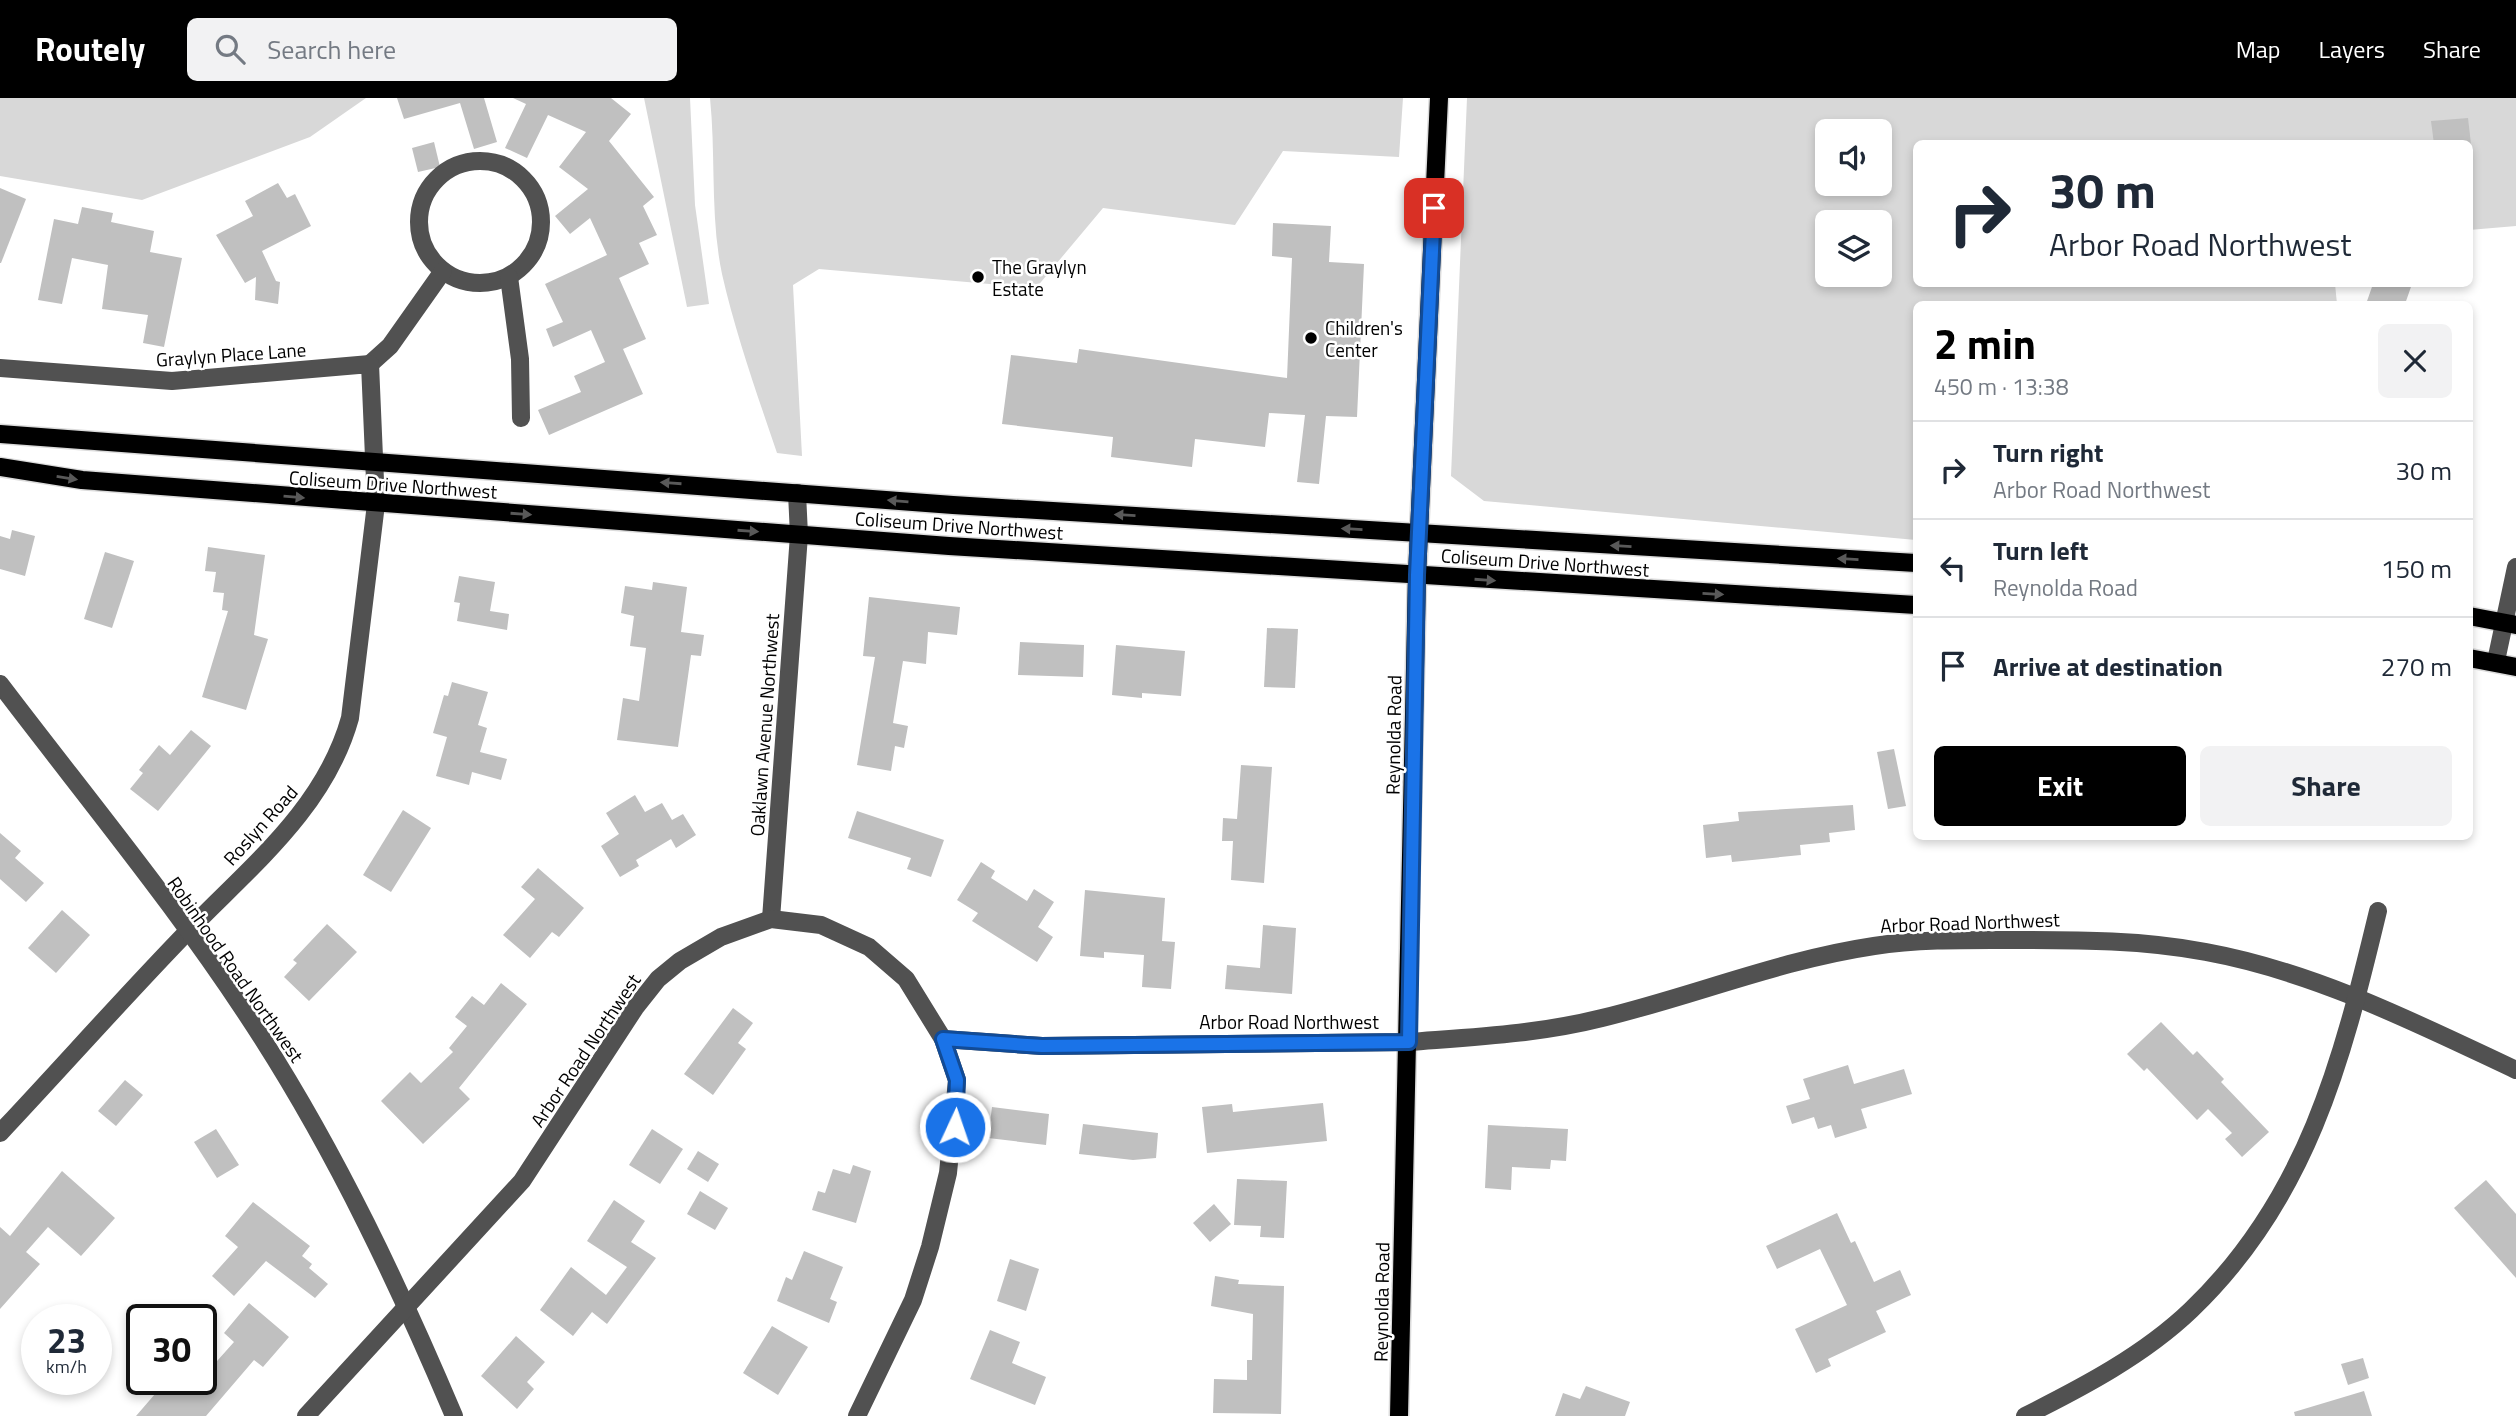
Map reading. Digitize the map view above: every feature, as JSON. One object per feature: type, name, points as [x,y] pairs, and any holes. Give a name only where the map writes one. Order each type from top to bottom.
[{"type":"main road","name":"Reynolda Road","points":[[1399,1416],[1417,575],[1439,98]]},
{"type":"main road","name":"Coliseum Drive Northwest","points":[[0,434],[797,493],[1913,563]]},
{"type":"main road","name":"Coliseum Drive Northwest","points":[[0,467],[82,481],[799,535],[1913,605]]},
{"type":"main road","points":[[2473,617],[2510,623]]},
{"type":"main road","points":[[2473,658],[2516,667]]},
{"type":"street","points":[[479,160],[506,166],[517,173],[535,194],[540,207],[542,221],[537,247],[530,259],[509,277],[482,284],[468,282],[443,271],[432,260],[421,237],[420,210],[431,185],[452,167],[479,160]]},
{"type":"street","points":[[373,460],[370,364],[390,346],[443,271]]},
{"type":"street","points":[[509,277],[520,359],[521,418]]},
{"type":"street","name":"Graylyn Place Lane","points":[[0,369],[173,381],[370,364]]},
{"type":"street","name":"Roslyn Road","points":[[0,1133],[188,931],[274,846],[326,779],[342,746],[350,718],[361,644],[376,504],[373,460]]},
{"type":"street","name":"Oaklawn Avenue Northwest","points":[[771,919],[799,535],[797,493]]},
{"type":"street","points":[[2496,661],[2510,623],[2516,566]]},
{"type":"street","name":"Robinhood Road Northwest","points":[[0,684],[188,931],[262,1038],[332,1158],[407,1305],[454,1416]]},
{"type":"street","points":[[2025,1416],[2122,1363],[2180,1320],[2216,1285],[2274,1204],[2304,1152],[2323,1109],[2357,997],[2378,911]]},
{"type":"street","name":"Arbor Road Northwest","points":[[306,1416],[522,1181],[635,1008],[658,979],[680,961],[721,937],[771,919],[821,925],[869,947],[906,979],[943,1039],[1042,1046],[1409,1042],[1560,1028],[1605,1018],[1738,976],[1874,946],[1958,940],[2111,940],[2204,951],[2357,997],[2516,1070]]},
{"type":"street","points":[[857,1416],[913,1300],[948,1173],[957,1080],[943,1039]]},
{"type":"shaded area","points":[[0,98],[366,98],[310,137],[142,200],[0,176]]},
{"type":"shaded area","points":[[644,98],[690,98],[695,205],[709,304],[687,307]]},
{"type":"shaded area","name":"The Graylyn Estate","points":[[710,98],[1403,98],[1399,157],[1283,151],[1235,225],[1103,208],[1036,288],[819,269],[793,285],[802,456],[777,453],[747,364],[722,274],[716,231]]},
{"type":"shaded area","points":[[1467,98],[2516,98],[2516,226],[2473,230],[2473,140],[1913,140],[1913,287],[2335,287],[2337,301],[1913,301],[1913,540],[1484,501],[1451,476]]},
{"type":"building","points":[[397,98],[484,98],[497,142],[474,149],[460,103],[404,119]]},
{"type":"building","points":[[513,98],[611,98],[631,114],[609,141],[654,197],[643,206],[657,235],[639,243],[649,264],[619,278],[646,339],[623,349],[643,394],[549,435],[538,410],[581,392],[574,376],[605,362],[591,330],[553,347],[546,329],[563,322],[545,284],[607,255],[590,218],[570,234],[555,216],[588,189],[559,167],[586,132],[548,115],[527,158],[505,148],[526,104]]},
{"type":"building","points":[[2468,118],[2471,140],[2433,140],[2431,121]]},
{"type":"building","points":[[434,142],[440,167],[418,172],[412,148]]},
{"type":"building","points":[[278,183],[287,198],[295,194],[311,226],[262,251],[276,281],[280,282],[278,304],[255,300],[256,277],[245,283],[216,235],[253,216],[245,201]]},
{"type":"building","points":[[0,188],[26,199],[1,263],[0,263]]},
{"type":"building","points":[[82,207],[113,213],[111,222],[154,231],[150,252],[182,258],[164,347],[143,343],[148,315],[102,309],[108,265],[72,258],[62,304],[38,300],[54,219],[78,224]]},
{"type":"building","name":"Children's Center","points":[[1273,223],[1331,226],[1329,262],[1364,264],[1357,417],[1326,416],[1319,484],[1297,482],[1305,415],[1269,413],[1265,447],[1195,439],[1192,467],[1111,457],[1113,437],[1002,424],[1011,355],[1077,363],[1079,349],[1287,378],[1292,258],[1272,256]]},
{"type":"building","points":[[2372,287],[2411,287],[2406,301],[2367,301]]},
{"type":"building","points":[[12,530],[35,536],[25,576],[0,569],[0,536],[10,539]]},
{"type":"building","points":[[208,547],[265,555],[254,635],[268,639],[246,710],[202,697],[228,611],[222,610],[224,593],[213,592],[216,572],[205,571]]},
{"type":"building","points":[[105,552],[134,561],[112,628],[84,619]]},
{"type":"building","points":[[459,576],[495,582],[490,611],[509,614],[507,630],[457,621],[460,603],[454,602]]},
{"type":"building","points":[[653,582],[687,587],[681,632],[704,635],[701,656],[691,655],[678,747],[617,740],[623,698],[639,701],[646,648],[630,646],[634,616],[621,613],[625,586],[652,590]]},
{"type":"building","points":[[869,597],[960,607],[957,635],[928,632],[926,664],[903,661],[893,723],[908,726],[904,748],[895,746],[891,771],[857,765],[875,657],[863,656]]},
{"type":"building","points":[[1267,628],[1298,629],[1295,688],[1264,687]]},
{"type":"building","points":[[1020,642],[1084,645],[1083,677],[1018,675]]},
{"type":"building","points":[[1116,645],[1185,651],[1181,696],[1142,693],[1142,698],[1112,695]]},
{"type":"building","points":[[452,682],[488,692],[478,725],[487,728],[480,752],[507,759],[501,780],[472,772],[469,785],[436,776],[447,737],[433,733],[444,695],[448,696]]},
{"type":"building","points":[[191,730],[211,746],[158,811],[130,789],[143,773],[139,770],[159,745],[170,755]]},
{"type":"building","points":[[1894,749],[1906,806],[1888,809],[1877,752]]},
{"type":"building","points":[[1241,765],[1272,767],[1264,883],[1231,880],[1233,841],[1222,841],[1223,818],[1237,819]]},
{"type":"building","points":[[635,795],[645,812],[662,803],[672,820],[683,814],[696,835],[676,848],[671,839],[636,860],[639,866],[620,877],[601,846],[619,834],[606,813]]},
{"type":"building","points":[[1853,805],[1855,830],[1829,833],[1830,842],[1800,845],[1801,855],[1732,862],[1731,855],[1706,858],[1703,825],[1739,821],[1738,812]]},
{"type":"building","points":[[403,810],[431,828],[391,892],[363,875]]},
{"type":"building","points":[[857,811],[944,840],[931,877],[907,869],[911,858],[848,838]]},
{"type":"building","points":[[0,833],[21,851],[15,858],[44,883],[26,902],[0,879]]},
{"type":"building","points":[[981,862],[995,871],[991,878],[1027,901],[1034,889],[1054,902],[1038,927],[1053,937],[1037,962],[972,921],[978,913],[957,900]]},
{"type":"building","points":[[538,868],[584,908],[559,937],[552,932],[530,958],[503,935],[535,899],[521,887]]},
{"type":"building","points":[[1085,890],[1165,898],[1162,941],[1175,942],[1171,989],[1142,987],[1144,955],[1104,952],[1104,958],[1080,956]]},
{"type":"building","points":[[62,910],[90,935],[56,973],[28,948]]},
{"type":"building","points":[[327,924],[357,952],[309,1001],[284,977],[297,963],[293,960]]},
{"type":"building","points":[[1263,925],[1296,928],[1292,994],[1225,989],[1227,965],[1260,968]]},
{"type":"building","points":[[501,983],[527,1004],[459,1088],[470,1099],[423,1144],[381,1101],[410,1072],[421,1083],[453,1052],[449,1048],[467,1026],[455,1017],[472,996],[484,1005]]},
{"type":"building","points":[[733,1008],[753,1023],[738,1043],[746,1049],[713,1095],[684,1074]]},
{"type":"building","points":[[2161,1022],[2193,1055],[2197,1051],[2224,1079],[2221,1082],[2269,1132],[2242,1157],[2225,1139],[2232,1133],[2208,1109],[2197,1120],[2147,1068],[2144,1071],[2127,1054]]},
{"type":"building","points":[[1848,1065],[1854,1084],[1904,1069],[1912,1094],[1861,1109],[1867,1128],[1835,1138],[1831,1125],[1818,1129],[1814,1117],[1792,1124],[1786,1106],[1810,1099],[1803,1079]]},
{"type":"building","points":[[125,1080],[143,1095],[116,1126],[98,1111]]},
{"type":"building","points":[[1323,1103],[1327,1141],[1207,1153],[1202,1107],[1232,1104],[1233,1112]]},
{"type":"building","points":[[992,1107],[1049,1114],[1046,1145],[988,1138]]},
{"type":"building","points":[[1083,1124],[1158,1133],[1156,1158],[1133,1160],[1079,1154]]},
{"type":"building","points":[[1488,1125],[1568,1129],[1566,1161],[1551,1160],[1550,1169],[1512,1167],[1511,1190],[1485,1188]]},
{"type":"building","points":[[216,1129],[239,1165],[217,1178],[194,1142]]},
{"type":"building","points":[[652,1129],[683,1149],[660,1184],[629,1165]]},
{"type":"building","points":[[698,1151],[719,1164],[708,1182],[687,1169]]},
{"type":"building","points":[[853,1165],[871,1171],[856,1223],[812,1210],[818,1191],[825,1193],[833,1169],[850,1174]]},
{"type":"building","points":[[62,1171],[115,1218],[81,1256],[48,1227],[26,1252],[40,1264],[0,1309],[0,1227],[10,1236]]},
{"type":"building","points":[[1237,1179],[1287,1181],[1284,1238],[1260,1237],[1261,1226],[1234,1225]]},
{"type":"building","points":[[2486,1180],[2516,1214],[2516,1278],[2454,1208]]},
{"type":"building","points":[[700,1191],[728,1208],[715,1230],[687,1214]]},
{"type":"building","points":[[614,1200],[645,1221],[631,1242],[656,1258],[607,1324],[592,1312],[573,1336],[540,1310],[571,1267],[606,1295],[627,1267],[587,1241]]},
{"type":"building","points":[[253,1202],[310,1246],[302,1256],[312,1264],[309,1268],[328,1284],[315,1298],[266,1261],[234,1296],[212,1276],[238,1247],[225,1236]]},
{"type":"building","points":[[1214,1204],[1231,1224],[1210,1242],[1193,1223]]},
{"type":"building","points":[[1837,1213],[1851,1243],[1855,1241],[1874,1282],[1900,1270],[1911,1295],[1876,1311],[1886,1332],[1828,1359],[1831,1366],[1816,1373],[1795,1329],[1847,1305],[1820,1249],[1777,1269],[1766,1246]]},
{"type":"building","points":[[804,1251],[843,1267],[830,1299],[837,1302],[829,1323],[777,1301],[786,1277],[792,1280]]},
{"type":"building","points":[[1010,1259],[1039,1269],[1026,1311],[997,1301]]},
{"type":"building","points":[[1215,1276],[1239,1280],[1238,1284],[1284,1286],[1281,1414],[1213,1413],[1214,1379],[1247,1380],[1247,1360],[1252,1360],[1253,1314],[1211,1306]]},
{"type":"building","points":[[249,1303],[289,1337],[263,1367],[254,1360],[206,1416],[136,1416],[154,1395],[217,1395],[217,1361],[234,1342],[224,1333]]},
{"type":"building","points":[[772,1326],[808,1347],[778,1395],[743,1373]]},
{"type":"building","points":[[990,1330],[1020,1342],[1012,1363],[1046,1377],[1035,1405],[970,1379]]},
{"type":"building","points":[[516,1336],[545,1362],[527,1382],[534,1389],[517,1409],[481,1376]]},
{"type":"building","points":[[2363,1358],[2369,1378],[2348,1385],[2341,1364]]},
{"type":"building","points":[[1586,1386],[1630,1402],[1625,1416],[1555,1416],[1563,1393],[1580,1399]]},
{"type":"building","points":[[2364,1391],[2372,1416],[2295,1416],[2294,1412]]},
{"type":"place","name":"The Graylyn Estate","points":[[978,277]]},
{"type":"place","name":"Children's Center","points":[[1311,338]]},
{"type":"route","points":[[955,1127],[957,1080],[943,1039],[1042,1046],[1409,1042],[1417,575],[1434,208]]}]
